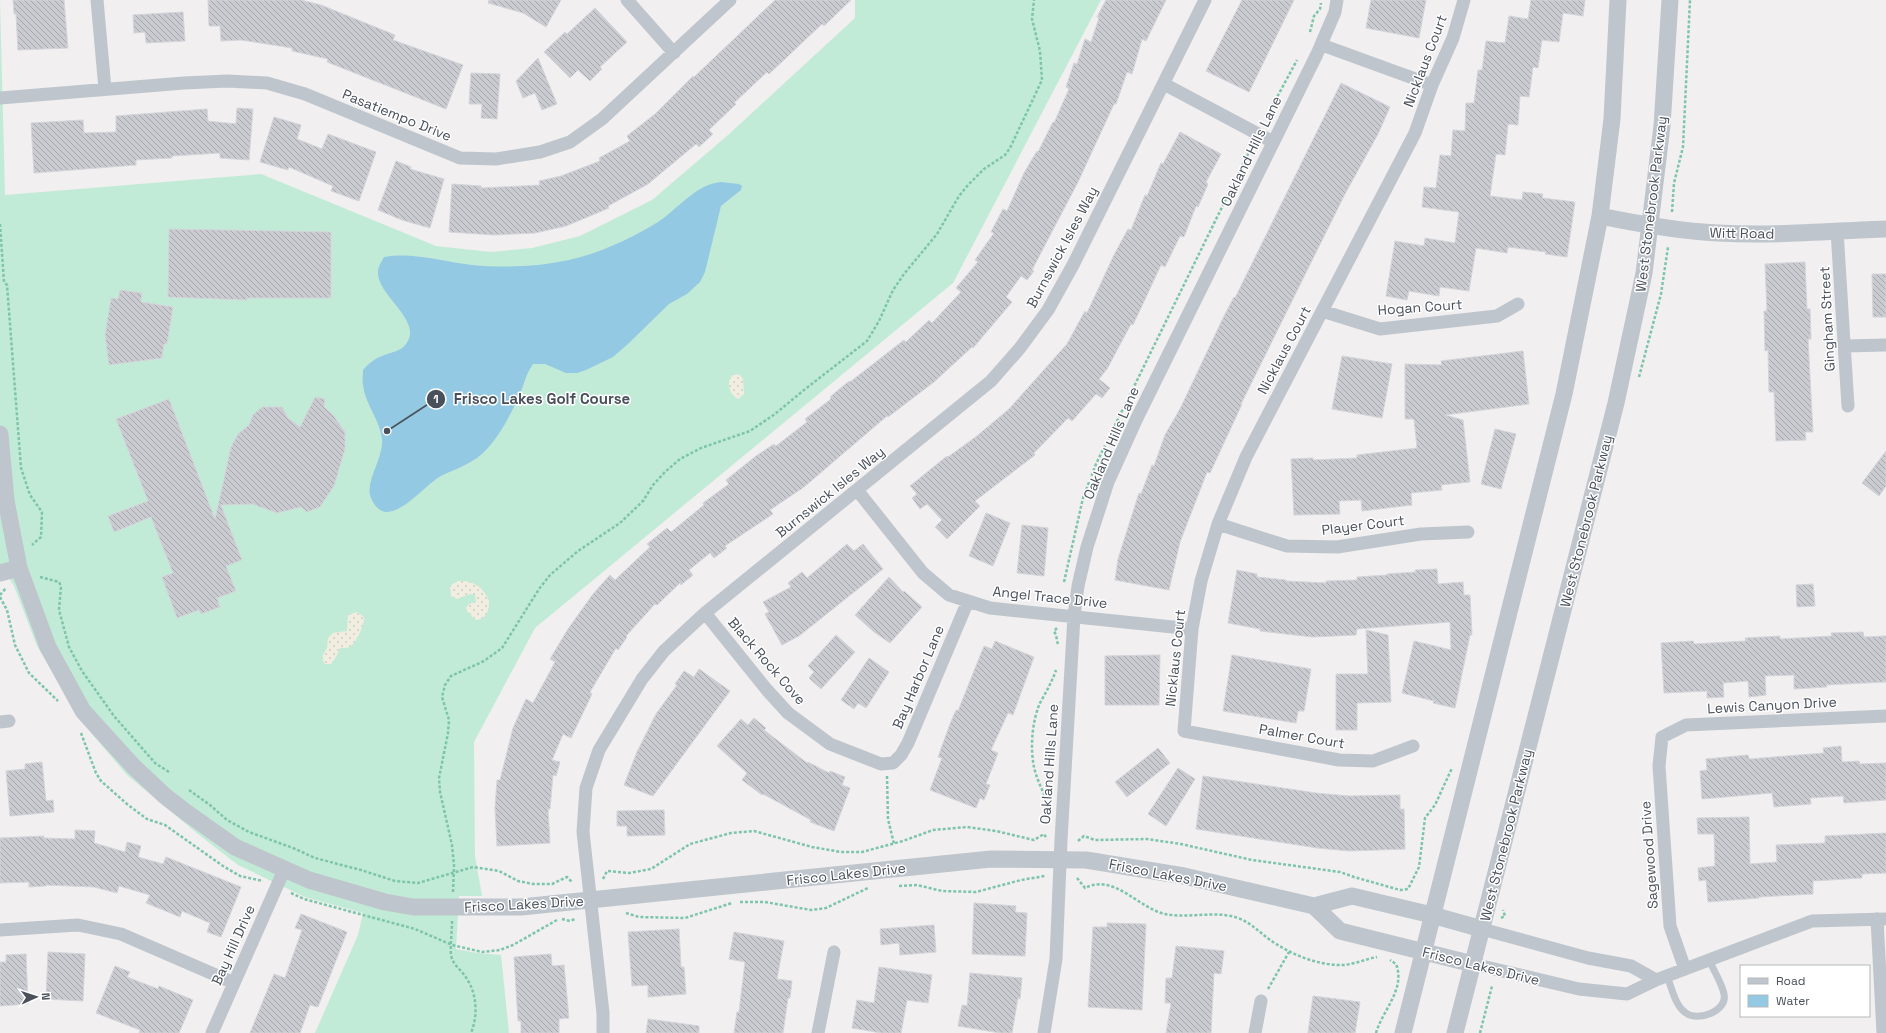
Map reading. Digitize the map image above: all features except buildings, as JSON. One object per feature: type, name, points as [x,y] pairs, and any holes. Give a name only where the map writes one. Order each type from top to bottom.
[{"type":"street","points":[[97,0],[105,89]]},
{"type":"street","points":[[628,0],[674,53]]},
{"type":"street","name":"Pasatiempo Drive","points":[[0,98],[227,80],[267,83],[305,94],[460,158],[496,159],[540,152],[570,142],[602,119],[730,0]]},
{"type":"street","name":"Burnswick Isles Way","points":[[603,1033],[591,900],[583,832],[586,788],[598,750],[642,679],[664,650],[705,613],[991,382],[1020,348],[1048,310],[1073,265],[1205,0]]},
{"type":"street","name":"Oakland Hills Lane","points":[[1044,1033],[1056,959],[1074,616],[1078,586],[1087,547],[1108,482],[1137,418],[1322,45],[1335,12],[1337,0]]},
{"type":"street","name":"Nicklaus Court","points":[[1184,731],[1192,629],[1201,581],[1218,524],[1246,457],[1415,134],[1432,85],[1453,38],[1464,0]]},
{"type":"street","points":[[1403,1033],[1422,952],[1505,633],[1564,394],[1600,216],[1612,119],[1618,0]]},
{"type":"street","name":"West Stonebrook Parkway","points":[[1455,1033],[1616,403],[1643,280],[1662,126],[1670,0]]},
{"type":"street","points":[[1322,45],[1432,85]]},
{"type":"street","points":[[1164,84],[1273,142]]},
{"type":"street","name":"Witt Road","points":[[1600,216],[1649,226],[1686,231],[1748,234],[1886,229]]},
{"type":"street","name":"Gingham Street","points":[[1837,231],[1848,406]]},
{"type":"street","name":"Hogan Court","points":[[1322,311],[1380,329],[1497,316],[1518,304]]},
{"type":"street","points":[[1844,346],[1886,345]]},
{"type":"street","name":"Frisco Lakes Drive","points":[[0,434],[6,500],[19,568],[48,646],[83,711],[133,766],[166,796],[235,847],[309,880],[385,902],[414,907],[521,907],[991,859],[1086,860],[1184,876],[1314,906],[1352,896],[1432,914],[1588,958],[1631,966],[1662,978]]},
{"type":"street","name":"Angel Trace Drive","points":[[857,490],[923,573],[949,595],[990,608],[1192,629]]},
{"type":"street","name":"Player Court","points":[[1218,524],[1287,546],[1336,547],[1421,534],[1468,532]]},
{"type":"street","points":[[4,579],[19,568]]},
{"type":"street","name":"Bay Harbor Lane","points":[[890,763],[901,755],[908,743],[968,601]]},
{"type":"street","name":"Black Rock Cove","points":[[705,613],[767,690],[788,713],[830,744],[881,764],[890,763]]},
{"type":"street","name":"Lewis Canyon Drive","points":[[1662,737],[1686,725],[1886,716]]},
{"type":"street","name":"Palmer Court","points":[[1184,731],[1339,760],[1373,761],[1413,746]]},
{"type":"street","name":"Sagewood Drive","points":[[1662,737],[1659,766],[1670,926],[1685,969]]},
{"type":"street","name":"Bay Hill Drive","points":[[212,1033],[284,870]]},
{"type":"street","name":"Frisco Lakes Drive","points":[[1314,906],[1340,931],[1579,989],[1627,994],[1662,978],[1812,921],[1882,919]]},
{"type":"street","points":[[1882,919],[1883,1033]]},
{"type":"street","points":[[0,930],[78,925],[121,934],[234,983]]},
{"type":"street","points":[[818,1033],[834,952]]},
{"type":"street","points":[[1255,1033],[1261,1001]]},
{"type":"lane","points":[[1662,978],[1680,1008],[1692,1017],[1699,1017],[1719,1010],[1723,1003],[1724,994],[1709,960]]},
{"type":"path","points":[[471,1033],[474,1026],[474,997],[467,978],[456,966],[451,956],[451,908],[454,872],[452,845],[440,792],[439,778],[448,733],[449,720],[442,697],[446,685],[451,676],[484,661],[502,648],[539,589],[550,575],[578,551],[620,524],[644,501],[653,485],[665,472],[680,459],[701,448],[757,426],[775,414],[867,341],[879,321],[893,290],[904,274],[937,234],[959,196],[973,180],[1005,155],[1010,148],[1038,93],[1042,80],[1042,73],[1040,51],[1032,20],[1034,0]]},
{"type":"path","points":[[1309,36],[1314,16],[1320,9],[1322,0]]},
{"type":"path","points":[[1672,212],[1674,183],[1683,147],[1690,0]]},
{"type":"path","points":[[1268,114],[1301,54]]},
{"type":"path","points":[[0,224],[4,282],[7,285],[20,468],[30,495],[42,512],[40,537],[32,545]]},
{"type":"path","points":[[40,577],[60,582],[59,610],[69,648],[82,671],[114,716],[155,763],[169,772]]},
{"type":"path","points":[[0,595],[4,579]]},
{"type":"path","points":[[1058,650],[1054,631],[1059,627]]},
{"type":"path","points":[[1050,810],[1034,768],[1032,751],[1034,724],[1040,704],[1050,687],[1057,666]]},
{"type":"path","points":[[890,763],[888,819],[894,844]]},
{"type":"path","points":[[1078,841],[1084,836],[1095,840],[1147,839],[1181,844],[1252,860],[1340,872],[1400,890],[1408,889],[1419,867],[1425,818],[1435,805],[1454,764]]},
{"type":"path","points":[[189,790],[232,823],[250,832],[315,858],[395,881],[418,883],[473,867],[499,871],[518,881],[552,884],[567,877],[572,882]]},
{"type":"path","points":[[603,880],[607,871],[629,873],[651,869],[690,844],[731,833],[754,831],[812,847],[842,852],[862,852],[894,844],[933,830],[967,827],[996,831],[1034,840],[1044,834],[1046,830]]},
{"type":"path","points":[[1044,834],[1048,839]]},
{"type":"path","points":[[896,886],[917,885],[942,891],[976,892],[1021,880],[1046,876]]},
{"type":"path","points":[[1076,878],[1085,888],[1100,884],[1109,886],[1121,890],[1144,904],[1165,914],[1221,915],[1248,922],[1272,941],[1301,958],[1339,966],[1376,957],[1389,960],[1396,964],[1398,980],[1395,992],[1376,1033]]},
{"type":"path","points":[[623,912],[639,917],[685,918],[735,901],[765,902],[811,910],[826,908],[869,888]]},
{"type":"path","points":[[291,893],[304,899],[337,909],[415,929],[452,945],[482,952],[500,950],[513,946],[556,920],[563,919],[570,921],[575,919]]},
{"type":"path","points":[[1261,1001],[1290,952]]},
{"type":"path","points":[[1480,1033],[1492,986]]},
{"type":"green space","points":[[0,0],[5,195],[261,174],[436,246],[491,252],[532,248],[580,236],[652,200],[728,135],[855,18],[855,0],[1101,0],[953,283],[535,628],[474,742],[475,856],[482,896],[459,896],[456,949],[501,955],[509,1033],[315,1033],[358,935],[363,913],[305,897],[238,865],[127,775],[80,720],[37,646],[14,586],[9,578],[0,579]]},
{"type":"sand","points":[[734,374],[740,375],[743,379],[744,394],[738,399],[732,394],[729,387],[731,377]]},
{"type":"sand","points":[[458,581],[477,585],[487,596],[489,601],[488,611],[483,618],[476,620],[467,611],[466,608],[469,604],[476,602],[475,595],[470,594],[457,599],[451,596],[450,586]]},
{"type":"sand","points":[[357,612],[364,617],[364,620],[362,629],[357,638],[350,647],[340,648],[331,664],[325,664],[323,657],[327,648],[328,638],[333,633],[347,631],[348,615]]},
{"type":"water","points":[[721,182],[739,184],[742,186],[741,190],[721,206],[705,272],[700,282],[687,294],[669,304],[613,357],[577,373],[566,373],[545,364],[533,364],[506,423],[497,437],[482,454],[466,465],[433,481],[405,505],[395,510],[386,512],[378,508],[371,498],[370,485],[380,454],[382,439],[381,432],[364,392],[363,370],[376,359],[404,347],[410,335],[409,326],[405,317],[384,290],[379,280],[378,269],[384,257],[406,256],[472,265],[496,266],[533,265],[569,260],[615,245],[637,234],[658,222],[703,187]]},
{"type":"place","name":"Frisco Lakes Golf Course","points":[[387,431]]}]
